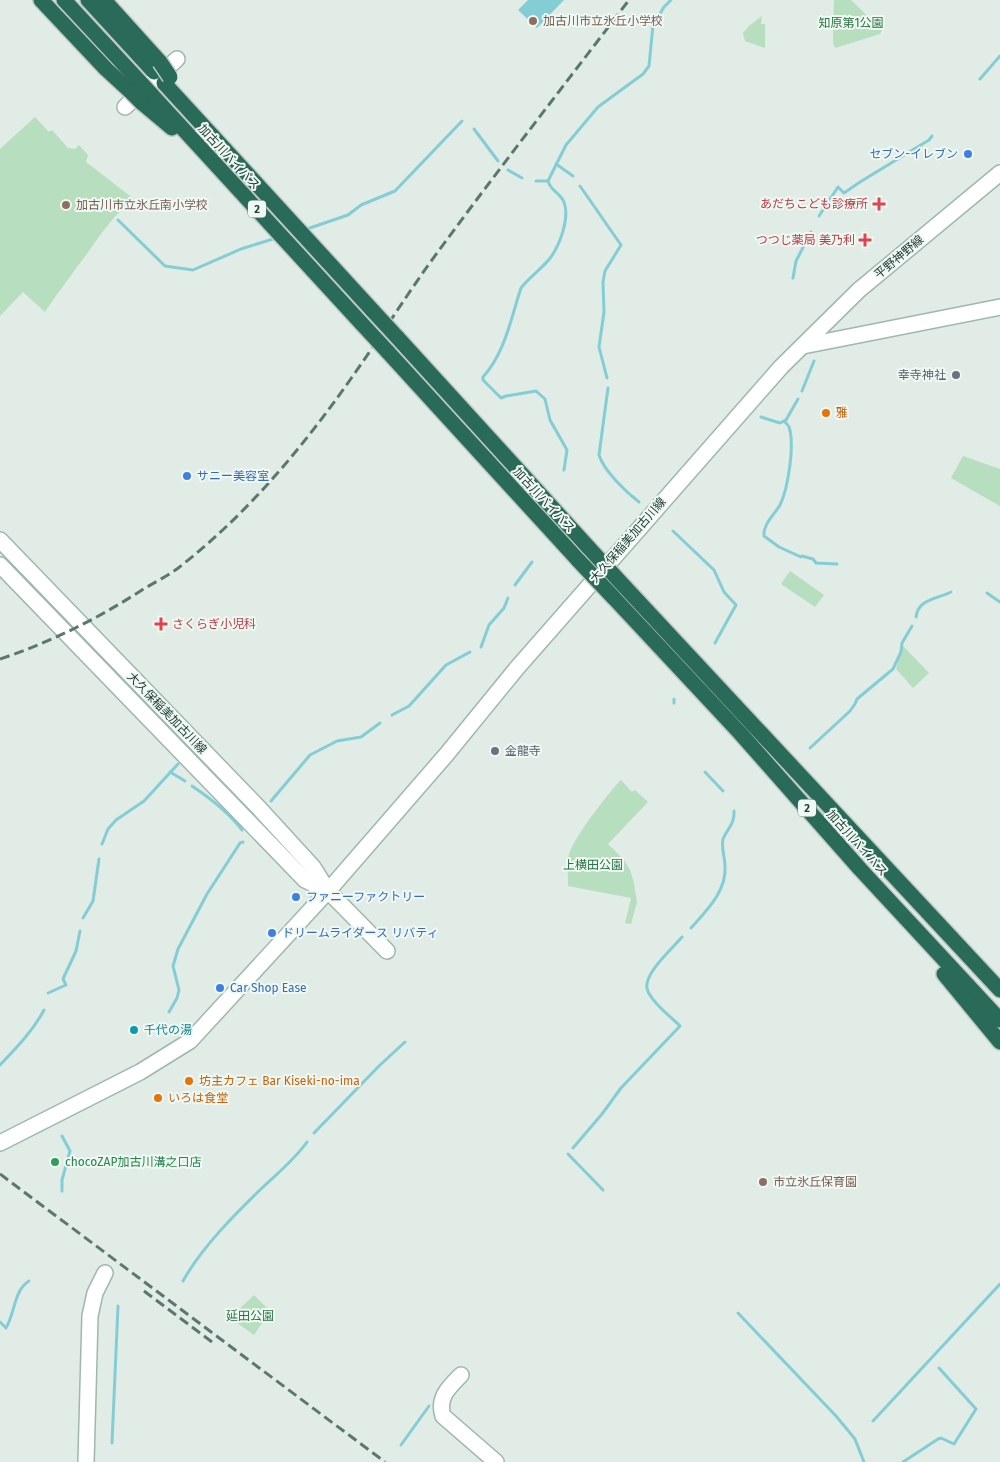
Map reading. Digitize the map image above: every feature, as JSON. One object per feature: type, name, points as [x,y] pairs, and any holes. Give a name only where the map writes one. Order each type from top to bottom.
[{"type":"highway","points":[[41,0],[106,69],[136,88]]},
{"type":"highway","name":"加古川バイパス","points":[[64,0],[136,88],[212,161],[578,560],[740,733],[860,869],[1000,1020]]},
{"type":"highway","name":"加古川バイパス","points":[[88,0],[157,67],[194,115],[397,338],[624,586],[1000,990]]},
{"type":"highway","points":[[104,0],[157,67]]},
{"type":"highway","points":[[860,869],[1000,1042]]},
{"type":"highway","points":[[903,885],[1000,977]]},
{"type":"main road","points":[[125,107],[177,59]]},
{"type":"main road","name":"平野神野線","points":[[803,346],[859,290],[1000,173]]},
{"type":"main road","points":[[803,346],[1000,307]]},
{"type":"main road","name":"大久保稲美加古川線","points":[[328,891],[619,550],[768,381],[803,346]]},
{"type":"main road","name":"大久保稲美加古川線","points":[[0,540],[259,808],[313,867],[328,891]]},
{"type":"main road","name":"大久保稲美加古川線","points":[[0,565],[305,880],[328,891]]},
{"type":"main road","points":[[0,1143],[140,1072],[190,1041],[328,891],[387,951]]},
{"type":"main road","points":[[86,1462],[90,1316],[94,1293],[105,1273]]},
{"type":"main road","points":[[460,1375],[444,1394],[441,1406],[443,1416],[496,1462]]},
{"type":"green space","name":"知原第1公園","points":[[834,0],[851,0],[882,30],[880,34],[835,48],[833,43]]},
{"type":"green space","points":[[762,16],[761,24],[765,24],[765,48],[745,41],[743,33]]},
{"type":"green space","name":"加古川市立氷丘南小学校","points":[[35,117],[49,132],[52,130],[68,148],[75,149],[79,145],[88,155],[86,162],[134,199],[108,225],[45,312],[23,292],[0,316],[0,149]]},
{"type":"green space","points":[[963,456],[1000,469],[1000,506],[951,478]]},
{"type":"green space","points":[[790,571],[824,595],[815,607],[781,584]]},
{"type":"green space","points":[[903,646],[929,673],[913,688],[896,669]]},
{"type":"green space","name":"上横田公園","points":[[621,780],[632,792],[635,790],[648,802],[608,844],[624,860],[630,870],[634,883],[637,902],[631,924],[625,923],[631,898],[568,886],[567,861],[575,841],[590,818]]},
{"type":"green space","name":"延田公園","points":[[254,1295],[270,1311],[254,1335],[230,1318]]},
{"type":"water","points":[[528,0],[564,0],[537,28],[518,10]]},
{"type":"waterway","points":[[564,470],[567,450],[550,420],[545,399],[536,391],[501,398],[483,380],[483,377],[491,368],[502,346],[521,288],[551,257],[561,238],[566,208],[564,202],[548,181],[566,145],[598,107],[643,74],[649,66],[653,25],[664,7],[671,0]]},
{"type":"waterway","points":[[980,79],[1000,56]]},
{"type":"waterway","points":[[304,230],[348,215],[361,205],[395,191],[462,121]]},
{"type":"waterway","points":[[474,129],[498,161]]},
{"type":"waterway","points":[[819,216],[838,187],[844,193],[929,140],[932,136]]},
{"type":"waterway","points":[[556,164],[573,176]]},
{"type":"waterway","points":[[508,170],[522,178]]},
{"type":"waterway","points":[[536,181],[548,181]]},
{"type":"waterway","points":[[580,186],[621,245],[605,271],[603,282],[604,312],[599,347],[607,378]]},
{"type":"waterway","points":[[118,220],[165,266],[193,270],[241,249],[276,238]]},
{"type":"waterway","points":[[793,278],[796,261],[811,232]]},
{"type":"waterway","points":[[802,391],[814,361]]},
{"type":"waterway","points":[[608,388],[599,455],[610,474],[639,502]]},
{"type":"waterway","points":[[761,417],[780,423],[786,420],[798,399]]},
{"type":"waterway","points":[[784,421],[789,426],[791,435],[788,478],[783,498],[767,524],[764,536],[779,547],[801,557],[813,559],[816,563],[837,564]]},
{"type":"waterway","points":[[673,531],[714,570],[724,592],[736,605],[715,643]]},
{"type":"waterway","points":[[515,585],[532,562]]},
{"type":"waterway","points":[[916,617],[920,606],[924,603],[951,592]]},
{"type":"waterway","points":[[987,593],[1000,602]]},
{"type":"waterway","points":[[481,647],[489,625],[504,608],[508,598]]},
{"type":"waterway","points":[[810,748],[850,711],[857,699],[893,669],[901,652],[902,643],[912,626]]},
{"type":"waterway","points":[[392,715],[409,706],[446,665],[470,652]]},
{"type":"waterway","points":[[271,801],[310,755],[337,741],[361,737],[380,723]]},
{"type":"waterway","points":[[102,844],[108,829],[116,820],[144,801],[178,764]]},
{"type":"waterway","points":[[170,772],[185,781]]},
{"type":"waterway","points":[[705,772],[723,791]]},
{"type":"waterway","points":[[192,786],[219,806],[242,830]]},
{"type":"waterway","points":[[691,928],[714,900],[723,884],[725,875],[723,839],[732,823],[734,811]]},
{"type":"waterway","points":[[169,1012],[179,990],[173,966],[178,949],[207,894],[240,843],[243,842]]},
{"type":"waterway","points":[[83,918],[93,901],[99,859]]},
{"type":"waterway","points":[[48,993],[66,985],[63,979],[76,951],[80,931]]},
{"type":"waterway","points":[[573,1148],[621,1088],[680,1026],[652,998],[647,988],[647,982],[654,968],[682,937]]},
{"type":"waterway","points":[[0,1065],[18,1046],[44,1010]]},
{"type":"waterway","points":[[314,1133],[405,1042]]},
{"type":"waterway","points":[[62,1136],[70,1151],[62,1180],[62,1191]]},
{"type":"waterway","points":[[183,1281],[220,1231],[252,1197],[292,1160],[307,1142]]},
{"type":"waterway","points":[[568,1154],[603,1190]]},
{"type":"waterway","points":[[0,1322],[6,1328],[20,1290],[29,1281]]},
{"type":"waterway","points":[[873,1421],[1000,1284]]},
{"type":"waterway","points":[[112,1443],[118,1306]]},
{"type":"waterway","points":[[738,1313],[836,1416],[855,1439],[864,1462]]},
{"type":"waterway","points":[[903,1462],[938,1439],[941,1438],[954,1444],[976,1409],[939,1368]]},
{"type":"waterway","points":[[401,1445],[429,1406]]},
{"type":"railway","points":[[0,659],[73,629],[108,611],[167,575],[206,545],[252,502],[293,455],[332,405],[429,264],[629,0]]},
{"type":"railway","points":[[0,1174],[385,1462]]},
{"type":"railway","points":[[144,1291],[216,1345]]},
{"type":"place","name":"加古川市立氷丘小学校","points":[[533,21]]},
{"type":"place","name":"セブン-イレブン","points":[[968,154]]},
{"type":"place","name":"あだちこども診療所","points":[[879,204]]},
{"type":"place","name":"加古川市立氷丘南小学校","points":[[66,205]]},
{"type":"place","name":"つつじ薬局 美乃利","points":[[865,240]]},
{"type":"place","name":"幸寺神社","points":[[956,375]]},
{"type":"place","name":"雅","points":[[826,413]]},
{"type":"place","name":"サニー美容室","points":[[187,476]]},
{"type":"place","name":"さくらぎ小児科","points":[[161,624]]},
{"type":"place","name":"金龍寺","points":[[495,751]]},
{"type":"place","name":"ファニーファクトリー","points":[[296,897]]},
{"type":"place","name":"ドリームライダース リバティ","points":[[272,933]]},
{"type":"place","name":"Car Shop Ease","points":[[220,988]]},
{"type":"place","name":"千代の湯","points":[[134,1030]]},
{"type":"place","name":"坊主カフェ Bar Kiseki-no-ima","points":[[189,1081]]},
{"type":"place","name":"いろは食堂","points":[[158,1098]]},
{"type":"place","name":"chocoZAP加古川溝之口店","points":[[55,1162]]},
{"type":"place","name":"市立氷丘保育園","points":[[763,1182]]}]
